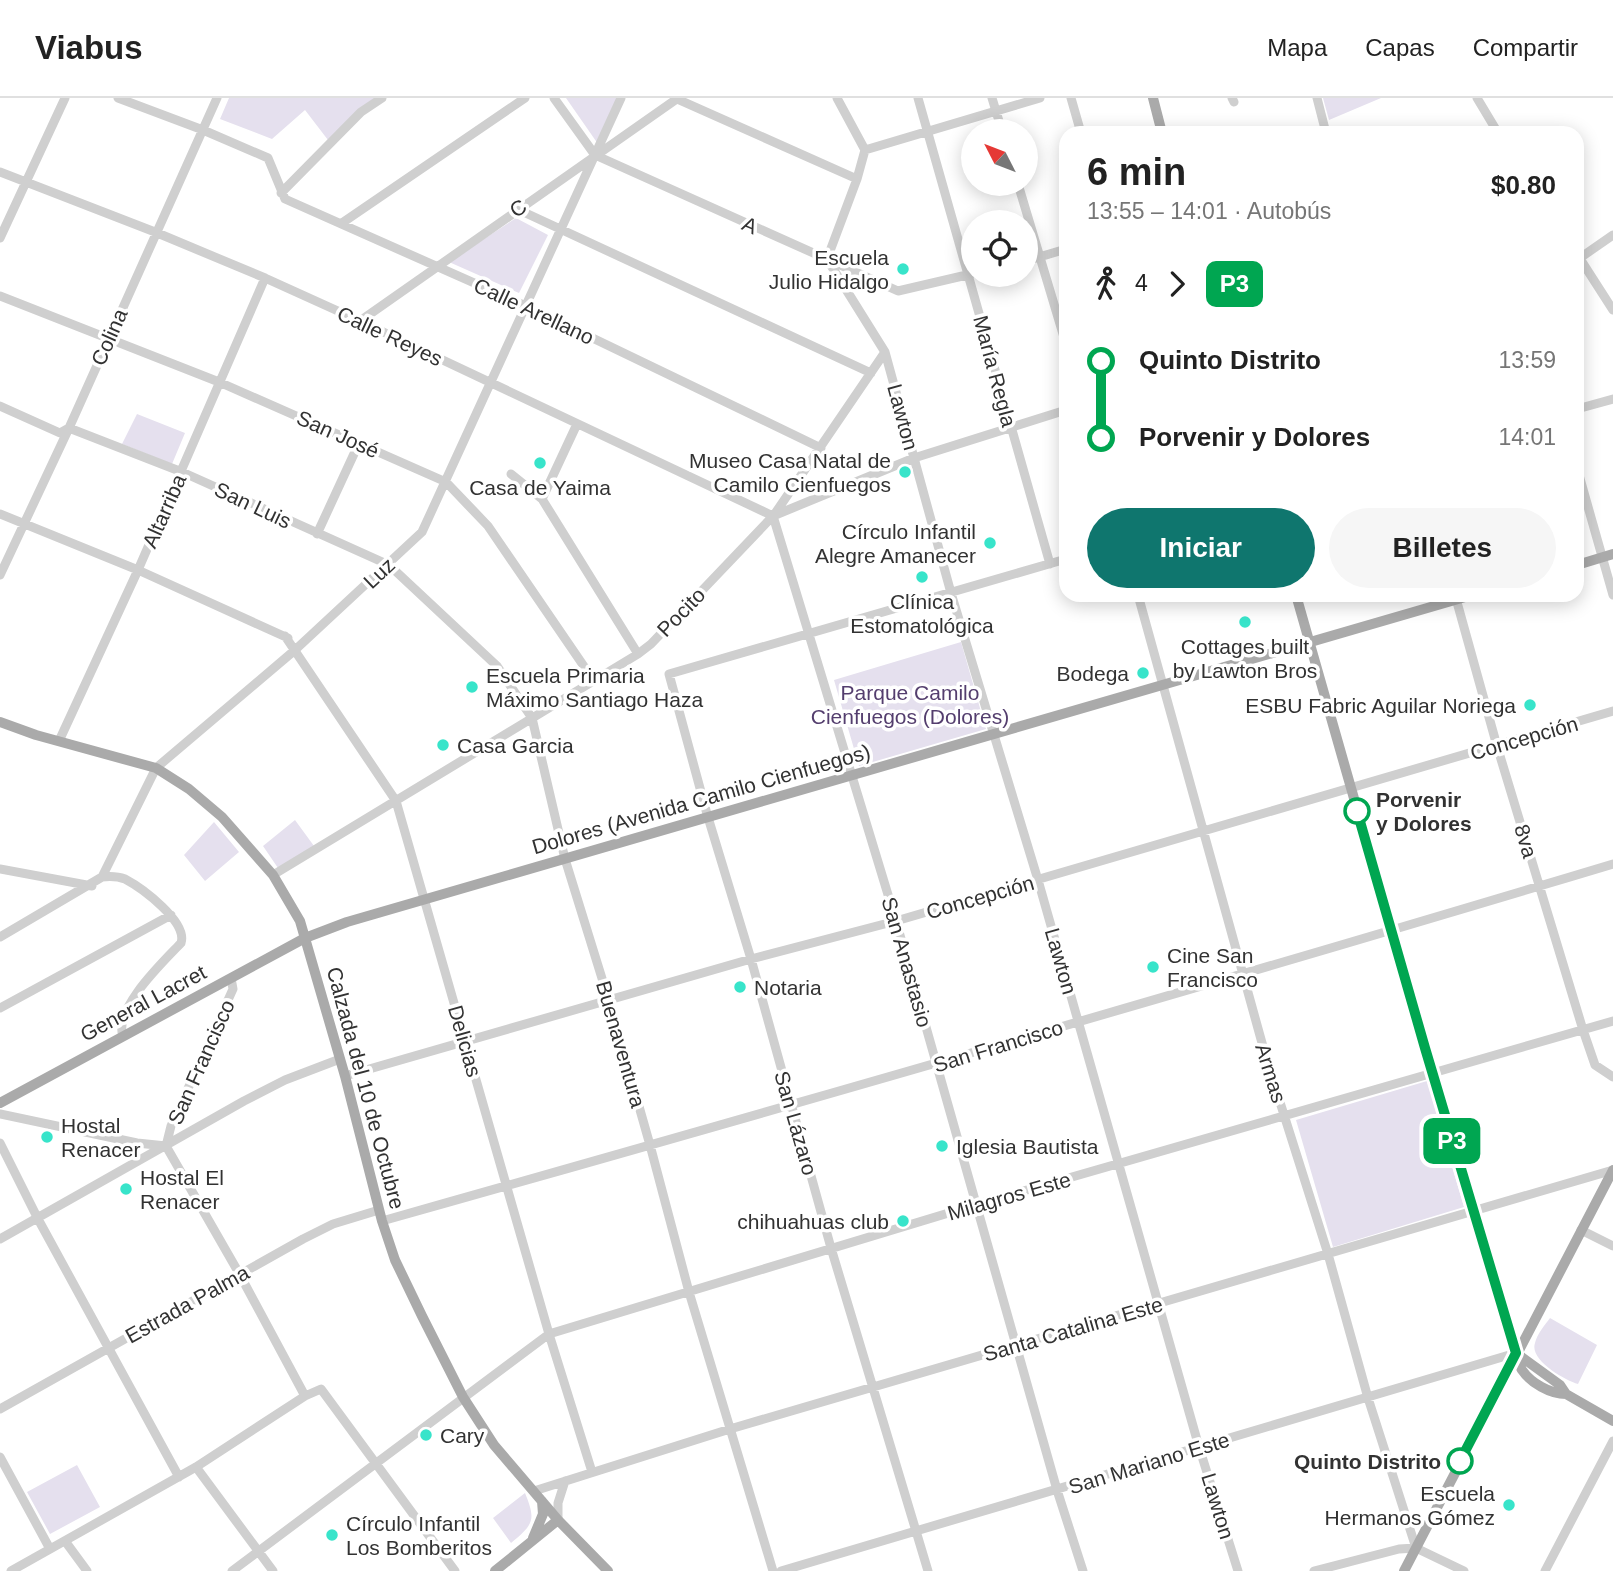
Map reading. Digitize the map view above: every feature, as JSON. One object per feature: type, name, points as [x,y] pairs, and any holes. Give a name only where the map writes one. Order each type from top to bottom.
[{"type":"main road","points":[[1153,98],[1161,126]]},
{"type":"main road","points":[[1584,563],[1608,556]]},
{"type":"main road","points":[[1298,602],[1390,929],[1522,1369],[1539,1385],[1555,1394],[1566,1394],[1613,1421]]},
{"type":"main road","name":"Dolores (Avenida Camilo Cienfuegos)","points":[[305,938],[422,898],[1163,686],[1440,602]]},
{"type":"main road","name":"Calzada del 10 de Octubre","points":[[0,722],[156,768],[189,789],[222,817],[273,875],[296,912],[305,938],[345,1076],[381,1216],[400,1271],[463,1396],[494,1445],[558,1520],[608,1571]]},
{"type":"main road","name":"General Lacret","points":[[0,1103],[305,938]]},
{"type":"main road","points":[[1404,1571],[1613,1170]]},
{"type":"main road","points":[[529,1544],[541,1521],[542,1501]]},
{"type":"main road","points":[[495,1571],[558,1520]]},
{"type":"street","points":[[0,238],[65,98]]},
{"type":"street","points":[[118,98],[268,158],[281,193],[361,112],[382,98]]},
{"type":"street","name":"Colina","points":[[0,575],[217,98]]},
{"type":"street","points":[[342,223],[525,98]]},
{"type":"street","points":[[554,98],[595,155]]},
{"type":"street","name":"Luz","points":[[0,937],[92,886],[102,877],[156,768],[298,647],[422,532],[621,98]]},
{"type":"street","points":[[678,98],[857,180]]},
{"type":"street","name":"C","points":[[360,321],[678,98]]},
{"type":"street","points":[[827,259],[857,180],[865,150],[837,98]]},
{"type":"street","name":"María Regla","points":[[918,98],[961,241]]},
{"type":"street","points":[[992,98],[998,119]]},
{"type":"street","points":[[865,150],[1040,98]]},
{"type":"street","points":[[1071,98],[1079,126]]},
{"type":"street","points":[[1317,98],[1324,126]]},
{"type":"street","points":[[1477,98],[1493,126]]},
{"type":"street","name":"A","points":[[595,155],[898,291],[961,276]]},
{"type":"street","name":"Calle Reyes","points":[[0,172],[265,278],[773,516]]},
{"type":"street","name":"Calle Arellano","points":[[281,193],[285,199],[526,306],[821,448]]},
{"type":"street","points":[[1022,196],[1059,321]]},
{"type":"street","points":[[517,209],[871,373]]},
{"type":"street","points":[[1584,253],[1613,235]]},
{"type":"street","points":[[1040,257],[1059,251]]},
{"type":"street","name":"Lawton","points":[[827,259],[885,352],[951,593],[1038,880],[1199,1447],[1238,1571]]},
{"type":"street","points":[[1584,266],[1613,310]]},
{"type":"street","name":"Altarriba","points":[[59,741],[138,570],[265,278]]},
{"type":"street","name":"María Regla","points":[[974,287],[1009,427],[1049,564]]},
{"type":"street","name":"San José","points":[[0,296],[219,382],[446,482],[488,526],[594,681]]},
{"type":"street","points":[[773,516],[885,352]]},
{"type":"street","points":[[1584,407],[1613,399]]},
{"type":"street","name":"San Luis","points":[[0,407],[60,433],[69,428],[181,472],[388,565]]},
{"type":"street","name":"Pocito","points":[[273,875],[638,654],[651,644],[773,516],[914,458],[1059,412]]},
{"type":"street","points":[[542,499],[577,424]]},
{"type":"street","points":[[317,534],[359,443]]},
{"type":"street","points":[[511,474],[542,499],[638,654]]},
{"type":"street","points":[[1584,488],[1608,556],[1613,595]]},
{"type":"street","name":"Delicias","points":[[0,514],[138,570],[285,636],[298,647],[396,801],[422,898],[592,1472]]},
{"type":"street","name":"San Anastasio","points":[[773,516],[896,921],[975,1205],[1083,1571]]},
{"type":"street","points":[[807,634],[1059,561]]},
{"type":"street","name":"Buenaventura","points":[[388,565],[497,666],[532,718],[565,859],[609,1001],[689,1292],[773,1571]]},
{"type":"street","name":"Armas","points":[[1140,602],[1243,976],[1328,1254],[1368,1398],[1416,1548]]},
{"type":"street","name":"8va","points":[[1457,602],[1497,746],[1583,1030],[1595,1065],[1613,1077]]},
{"type":"street","name":"San Lázaro","points":[[807,634],[669,674],[831,1248],[928,1571]]},
{"type":"street","name":"Concepción","points":[[345,1076],[751,959],[896,921],[1613,711]]},
{"type":"street","name":"San Francisco","points":[[381,1216],[507,1186],[935,1065],[1079,1021],[1243,976],[1390,929],[1613,864]]},
{"type":"street","points":[[0,869],[92,886]]},
{"type":"street","points":[[102,877],[115,876],[125,879],[171,915],[181,928],[183,937],[181,943],[134,998],[122,1024],[123,1036]]},
{"type":"street","points":[[0,1008],[171,915]]},
{"type":"street","name":"San Francisco","points":[[166,1146],[172,1126],[233,989],[231,978]]},
{"type":"street","name":"Milagros Este","points":[[232,1571],[463,1396],[550,1334],[975,1205],[1613,1021]]},
{"type":"street","points":[[0,1239],[201,1124],[285,1080],[340,1059]]},
{"type":"street","points":[[0,1114],[137,1143],[166,1146]]},
{"type":"street","points":[[0,1143],[38,1219],[179,1477]]},
{"type":"street","points":[[166,1146],[305,1396]]},
{"type":"street","name":"Santa Catalina Este","points":[[534,1491],[730,1429],[1613,1170]]},
{"type":"street","name":"Estrada Palma","points":[[0,1409],[333,1224],[381,1216]]},
{"type":"street","points":[[1581,1230],[1613,1246]]},
{"type":"street","name":"San Mariano Este","points":[[781,1571],[1516,1353]]},
{"type":"street","points":[[11,1571],[179,1477],[305,1396],[321,1389],[455,1571]]},
{"type":"street","points":[[1545,1571],[1613,1441]]},
{"type":"street","points":[[0,1457],[50,1549]]},
{"type":"street","points":[[196,1467],[274,1571]]},
{"type":"street","points":[[558,1520],[558,1503],[565,1481]]},
{"type":"street","points":[[65,1541],[87,1571]]},
{"type":"street","points":[[1314,1571],[1399,1549],[1416,1548],[1464,1571]]},
{"type":"green space","points":[[229,98],[376,98],[328,140],[305,110],[272,139],[220,119]]},
{"type":"green space","points":[[566,98],[619,98],[598,144]]},
{"type":"green space","points":[[1323,98],[1381,98],[1329,120]]},
{"type":"green space","points":[[516,218],[548,235],[519,293],[449,262]]},
{"type":"green space","points":[[137,414],[185,433],[172,464],[122,444]]},
{"type":"green space","name":"Parque Camilo Cienfuegos (Dolores)","points":[[961,642],[986,729],[859,766],[834,680]]},
{"type":"green space","points":[[295,820],[314,846],[278,868],[263,846]]},
{"type":"green space","points":[[214,822],[239,852],[205,881],[184,855]]},
{"type":"green space","points":[[1427,1081],[1464,1207],[1333,1247],[1296,1120]]},
{"type":"green space","points":[[1550,1318],[1597,1345],[1578,1384],[1557,1374],[1537,1356],[1536,1340]]},
{"type":"green space","points":[[77,1465],[100,1507],[50,1534],[27,1492]]},
{"type":"green space","points":[[525,1493],[531,1510],[531,1521],[511,1543],[493,1518]]},
{"type":"bus line","name":"P3","points":[[1357,811],[1516,1353],[1460,1461]]},
{"type":"place","name":"Escuela Julio Hidalgo","points":[[903,269]]},
{"type":"place","name":"Casa de Yaima","points":[[540,463]]},
{"type":"place","name":"Museo Casa Natal de Camilo Cienfuegos","points":[[905,472]]},
{"type":"place","name":"Círculo Infantil Alegre Amanecer","points":[[990,543]]},
{"type":"place","name":"Clínica Estomatológica","points":[[922,577]]},
{"type":"place","name":"Cottages built by Lawton Bros","points":[[1245,622]]},
{"type":"place","name":"Bodega","points":[[1143,673]]},
{"type":"place","name":"Escuela Primaria Máximo Santiago Haza","points":[[472,687]]},
{"type":"place","name":"ESBU Fabric Aguilar Noriega","points":[[1530,705]]},
{"type":"place","name":"Casa Garcia","points":[[443,745]]},
{"type":"place","name":"Porvenir y Dolores","points":[[1357,811]]},
{"type":"place","name":"Cine San Francisco","points":[[1153,967]]},
{"type":"place","name":"Notaria","points":[[740,987]]},
{"type":"place","name":"Hostal Renacer","points":[[47,1137]]},
{"type":"place","name":"Iglesia Bautista","points":[[942,1146]]},
{"type":"place","name":"Hostal El Renacer","points":[[126,1189]]},
{"type":"place","name":"chihuahuas club","points":[[903,1221]]},
{"type":"place","name":"Cary","points":[[426,1435]]},
{"type":"place","name":"Quinto Distrito","points":[[1460,1461]]},
{"type":"place","name":"Escuela Hermanos Gómez","points":[[1509,1505]]},
{"type":"place","name":"Círculo Infantil Los Bomberitos","points":[[332,1535]]}]
